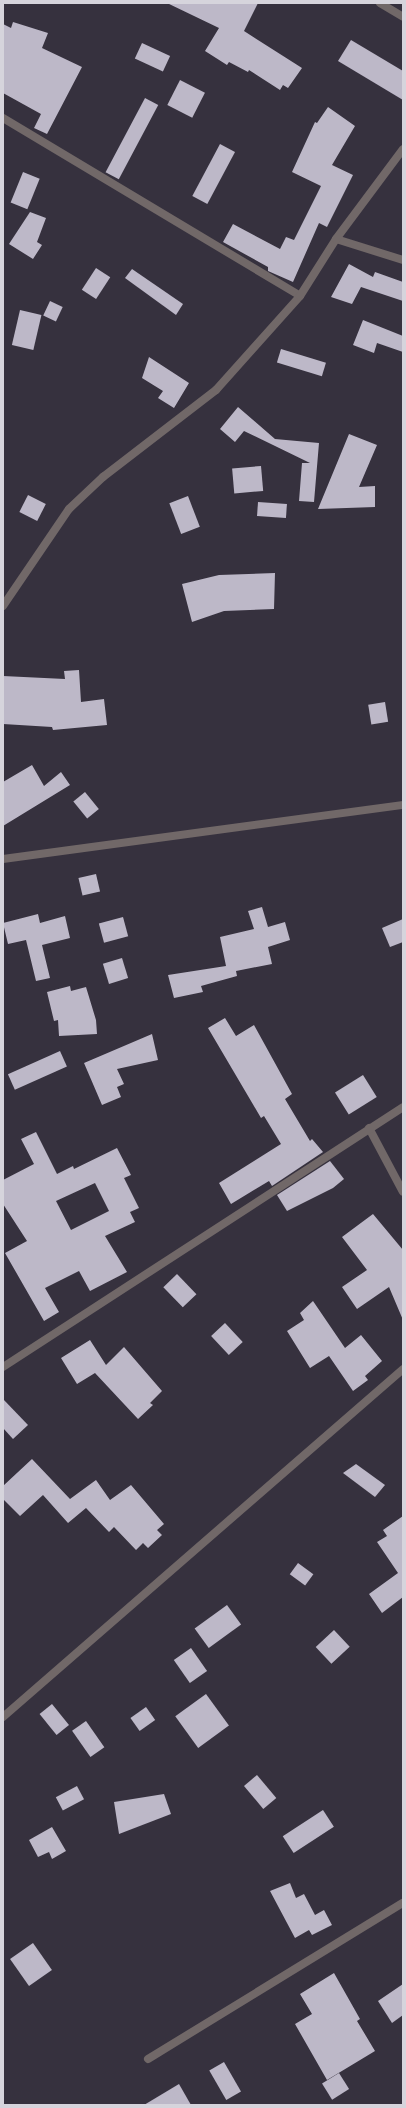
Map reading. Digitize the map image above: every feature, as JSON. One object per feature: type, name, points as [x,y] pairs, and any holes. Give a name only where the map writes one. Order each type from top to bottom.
[{"type":"street","points":[[380,3],[403,17]]},
{"type":"street","points":[[3,118],[300,296]]},
{"type":"street","points":[[3,606],[69,509],[103,477],[216,390],[300,296],[336,239],[403,149]]},
{"type":"street","points":[[336,239],[403,260]]},
{"type":"street","points":[[3,859],[403,805]]},
{"type":"street","points":[[3,1367],[403,1106]]},
{"type":"street","points":[[369,1128],[403,1192]]},
{"type":"street","points":[[3,1717],[403,1369]]},
{"type":"street","points":[[148,2059],[403,1903]]},
{"type":"building","points":[[167,3],[258,3],[244,31],[302,68],[288,88],[283,85],[280,90],[249,70],[248,72],[229,62],[227,65],[205,51],[219,28]]},
{"type":"building","points":[[13,22],[48,33],[42,48],[82,67],[47,134],[34,128],[41,114],[3,93],[3,24],[11,28]]},
{"type":"building","points":[[351,40],[403,71],[403,100],[338,61]]},
{"type":"building","points":[[142,43],[170,56],[163,72],[135,58]]},
{"type":"building","points":[[180,80],[205,93],[192,118],[167,105]]},
{"type":"building","points":[[145,98],[158,105],[119,179],[106,172]]},
{"type":"building","points":[[328,107],[355,126],[332,165],[353,175],[327,227],[319,223],[293,282],[268,271],[268,267],[223,242],[233,224],[280,249],[286,237],[294,240],[321,186],[292,172],[315,122],[317,123]]},
{"type":"building","points":[[220,144],[235,152],[207,204],[192,196]]},
{"type":"building","points":[[23,172],[40,179],[27,209],[11,203]]},
{"type":"building","points":[[30,212],[46,218],[37,242],[42,245],[33,259],[9,244]]},
{"type":"building","points":[[349,264],[373,277],[375,272],[403,282],[403,301],[361,287],[352,304],[331,297]]},
{"type":"building","points":[[96,268],[110,277],[96,299],[82,290]]},
{"type":"building","points":[[132,269],[183,304],[176,315],[125,278]]},
{"type":"building","points":[[50,301],[63,307],[56,321],[43,316]]},
{"type":"building","points":[[20,310],[41,315],[33,350],[12,345]]},
{"type":"building","points":[[363,320],[403,336],[403,352],[377,343],[374,353],[353,345]]},
{"type":"building","points":[[281,349],[326,363],[322,376],[277,362]]},
{"type":"building","points":[[149,357],[189,383],[174,408],[158,398],[163,391],[142,378]]},
{"type":"building","points":[[238,407],[275,439],[319,443],[314,502],[299,501],[302,463],[310,463],[244,431],[235,442],[220,429]]},
{"type":"building","points":[[349,434],[377,445],[359,487],[375,486],[375,507],[318,509]]},
{"type":"building","points":[[261,466],[263,491],[234,493],[232,469]]},
{"type":"building","points":[[28,495],[46,504],[37,521],[19,512]]},
{"type":"building","points":[[188,496],[200,527],[181,534],[169,503]]},
{"type":"building","points":[[258,502],[287,504],[286,518],[257,516]]},
{"type":"building","points":[[275,573],[274,609],[224,611],[192,622],[182,584],[219,575]]},
{"type":"building","points":[[79,670],[81,702],[104,699],[107,725],[53,730],[52,727],[3,724],[3,676],[65,679],[64,671]]},
{"type":"building","points":[[385,702],[388,722],[371,724],[368,705]]},
{"type":"building","points":[[32,765],[44,786],[61,772],[70,785],[3,826],[3,782]]},
{"type":"building","points":[[85,792],[99,809],[87,819],[73,801]]},
{"type":"building","points":[[96,874],[100,892],[83,896],[78,878]]},
{"type":"building","points":[[262,907],[268,927],[285,922],[290,940],[268,947],[272,964],[236,971],[237,976],[201,986],[203,992],[174,998],[168,975],[226,966],[220,937],[254,929],[248,911]]},
{"type":"building","points":[[38,914],[40,923],[65,916],[70,938],[42,945],[50,978],[36,981],[26,940],[8,944],[3,923]]},
{"type":"building","points":[[123,917],[128,936],[104,943],[99,923]]},
{"type":"building","points":[[403,919],[403,942],[390,947],[382,928]]},
{"type":"building","points":[[122,958],[128,978],[109,984],[103,964]]},
{"type":"building","points":[[70,986],[71,991],[86,987],[96,1020],[97,1034],[59,1036],[58,1020],[54,1021],[47,992]]},
{"type":"building","points":[[225,1018],[236,1036],[254,1025],[292,1094],[285,1099],[310,1141],[312,1139],[323,1152],[272,1186],[269,1181],[231,1204],[219,1183],[281,1144],[264,1116],[261,1118],[208,1028]]},
{"type":"building","points":[[152,1034],[158,1060],[117,1069],[124,1084],[117,1087],[121,1097],[102,1105],[84,1063]]},
{"type":"building","points":[[60,1051],[67,1067],[15,1090],[8,1074]]},
{"type":"building","points":[[363,1075],[377,1097],[349,1115],[335,1092]]},
{"type":"building","points":[[36,1132],[57,1174],[73,1166],[74,1169],[117,1148],[131,1175],[124,1178],[139,1208],[130,1212],[135,1222],[105,1236],[127,1272],[90,1291],[79,1271],[45,1288],[59,1312],[44,1321],[5,1253],[27,1241],[3,1204],[3,1180],[34,1164],[21,1139]],"holes":[[[95,1183],[109,1211],[71,1230],[56,1201]]]},
{"type":"building","points":[[330,1161],[344,1179],[333,1188],[287,1211],[277,1195]]},
{"type":"building","points":[[373,1214],[403,1250],[403,1320],[389,1287],[357,1309],[342,1287],[367,1270],[342,1237]]},
{"type":"building","points":[[177,1274],[196,1294],[183,1307],[163,1287]]},
{"type":"building","points":[[313,1301],[345,1348],[361,1335],[382,1361],[365,1376],[368,1380],[353,1391],[329,1356],[310,1368],[287,1331],[304,1320],[300,1313]]},
{"type":"building","points":[[225,1323],[243,1342],[229,1355],[211,1336]]},
{"type":"building","points":[[90,1340],[106,1365],[124,1347],[162,1391],[150,1403],[153,1405],[138,1419],[95,1373],[77,1384],[61,1358]]},
{"type":"building","points":[[3,1399],[28,1425],[13,1439],[3,1428]]},
{"type":"building","points":[[32,1459],[70,1499],[96,1480],[110,1500],[131,1485],[164,1524],[157,1530],[162,1535],[148,1548],[143,1543],[136,1550],[114,1527],[109,1532],[86,1508],[68,1523],[43,1495],[20,1516],[3,1499],[3,1486]]},
{"type":"building","points":[[356,1464],[385,1485],[375,1497],[343,1473]]},
{"type":"building","points":[[403,1516],[403,1597],[382,1613],[369,1594],[398,1573],[377,1542],[387,1536],[383,1530]]},
{"type":"building","points":[[298,1563],[313,1574],[305,1585],[290,1574]]},
{"type":"building","points":[[227,1605],[241,1624],[209,1648],[195,1629]]},
{"type":"building","points":[[334,1630],[350,1647],[331,1664],[316,1647]]},
{"type":"building","points":[[191,1648],[207,1671],[190,1683],[174,1660]]},
{"type":"building","points":[[206,1694],[229,1726],[198,1748],[175,1716]]},
{"type":"building","points":[[52,1704],[69,1725],[57,1735],[40,1714]]},
{"type":"building","points":[[146,1707],[155,1720],[140,1731],[130,1718]]},
{"type":"building","points":[[86,1721],[104,1747],[90,1757],[72,1731]]},
{"type":"building","points":[[257,1775],[276,1798],[263,1809],[244,1786]]},
{"type":"building","points":[[77,1786],[84,1799],[63,1811],[56,1797]]},
{"type":"building","points":[[164,1794],[171,1814],[119,1834],[114,1802]]},
{"type":"building","points":[[323,1810],[334,1827],[294,1853],[283,1836]]},
{"type":"building","points":[[52,1827],[66,1851],[52,1859],[49,1852],[38,1857],[29,1840]]},
{"type":"building","points":[[290,1883],[296,1898],[304,1894],[315,1915],[324,1910],[332,1925],[312,1935],[309,1930],[295,1938],[270,1891]]},
{"type":"building","points":[[33,1943],[52,1970],[29,1986],[10,1959]]},
{"type":"building","points":[[334,1973],[360,2019],[357,2021],[375,2051],[327,2080],[295,2024],[312,2014],[300,1994]]},
{"type":"building","points":[[403,1984],[403,2015],[392,2023],[378,2001]]},
{"type":"building","points":[[224,2062],[241,2091],[226,2100],[209,2070]]},
{"type":"building","points":[[339,2073],[349,2089],[332,2100],[322,2084]]},
{"type":"building","points":[[179,2084],[191,2105],[144,2105]]}]
